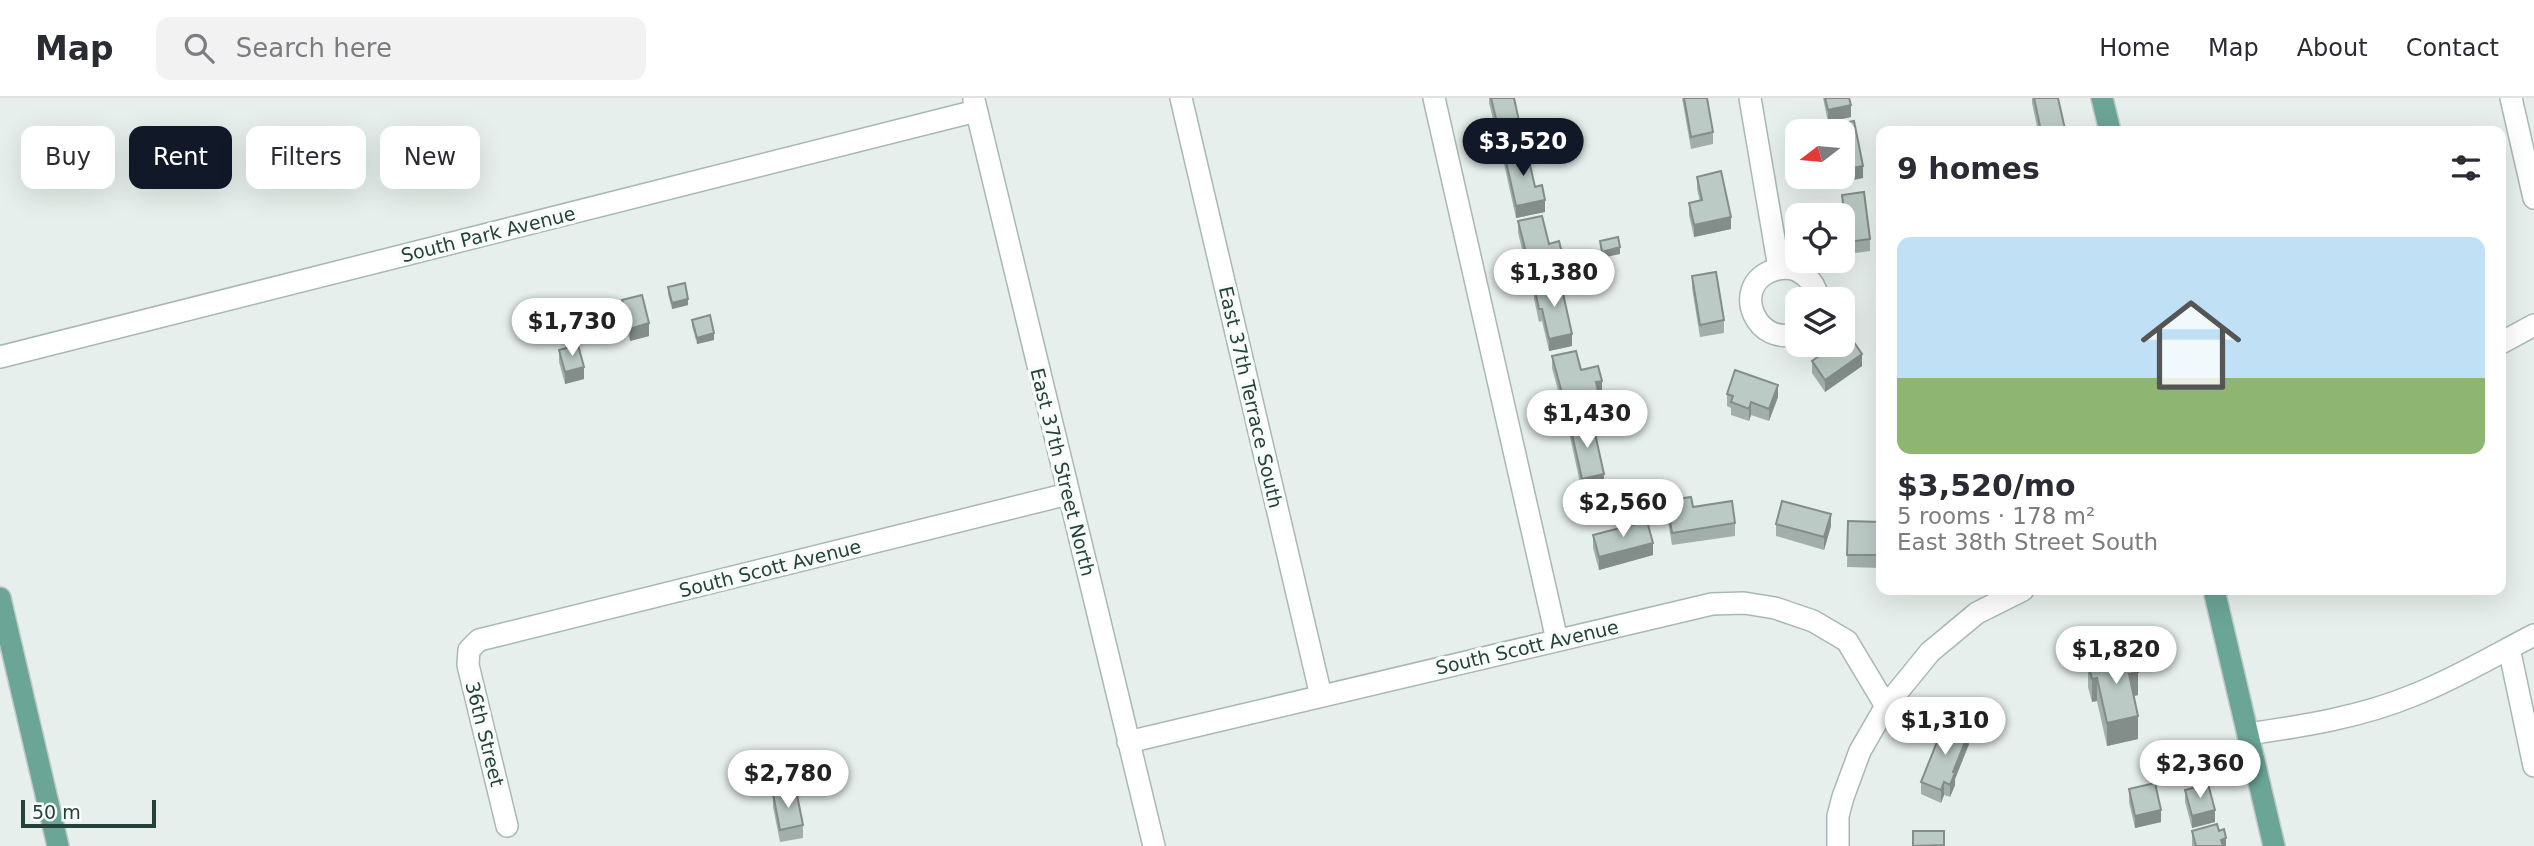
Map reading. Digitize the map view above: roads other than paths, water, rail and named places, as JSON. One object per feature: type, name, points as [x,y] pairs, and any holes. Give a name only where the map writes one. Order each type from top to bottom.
[{"type":"main road","points":[[2102,98],[2109,126]]},
{"type":"main road","points":[[2215,595],[2274,846]]},
{"type":"main road","points":[[0,598],[58,846]]},
{"type":"street","name":"East 37th Terrace South","points":[[1181,98],[1321,696]]},
{"type":"street","points":[[1434,98],[1557,640]]},
{"type":"street","points":[[1750,98],[1779,268]]},
{"type":"street","points":[[2511,98],[2534,198]]},
{"type":"street","name":"South Park Avenue","points":[[0,357],[975,105]]},
{"type":"street","name":"East 37th Street North","points":[[975,105],[1154,846]]},
{"type":"street","points":[[1785,336],[1765,330],[1755,320],[1751,308],[1751,294],[1757,282],[1766,273],[1779,268],[1792,269],[1804,274],[1814,287]]},
{"type":"street","points":[[2506,339],[2534,325]]},
{"type":"street","name":"South Scott Avenue","points":[[475,645],[479,640],[1068,494]]},
{"type":"street","points":[[1838,846],[1838,816],[1843,797],[1860,751],[1886,706],[1930,652],[1977,613],[2013,595]]},
{"type":"street","name":"South Scott Avenue","points":[[1128,742],[1712,604],[1744,603],[1775,608],[1813,621],[1847,641],[1886,706]]},
{"type":"street","points":[[2248,734],[2319,723],[2388,705],[2416,695],[2534,635]]},
{"type":"street","name":"36th Street","points":[[475,645],[469,650],[468,665],[507,826]]},
{"type":"street","points":[[2509,648],[2534,766]]}]
